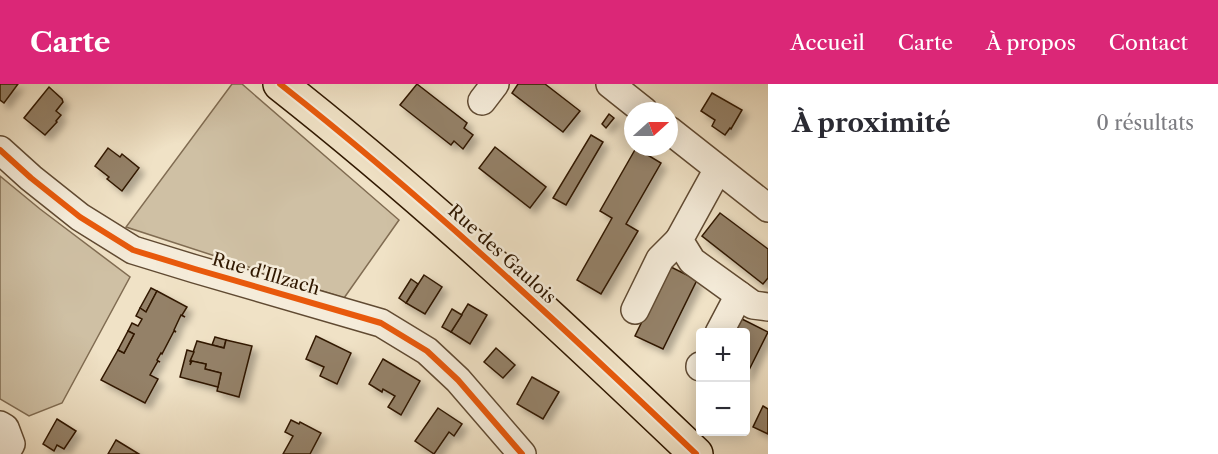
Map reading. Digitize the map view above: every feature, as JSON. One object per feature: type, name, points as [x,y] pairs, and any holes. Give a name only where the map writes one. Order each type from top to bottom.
[{"type":"main road","name":"Rue des Gaulois","points":[[280,84],[315,111],[444,222],[622,383],[696,454]]},
{"type":"street","points":[[610,84],[633,102]]},
{"type":"street","points":[[678,137],[768,208]]},
{"type":"street","name":"Rue d'Illzach","points":[[0,150],[80,217],[133,250],[381,323],[426,351],[458,380],[510,450]]},
{"type":"street","points":[[635,310],[660,258],[679,240],[718,169]]},
{"type":"street","points":[[679,240],[692,261],[753,305],[768,307]]},
{"type":"street","points":[[722,328],[739,295]]},
{"type":"street","points":[[0,425],[5,428],[11,444],[5,454]]},
{"type":"shaded area","points":[[232,84],[242,84],[399,220],[344,298],[126,227]]},
{"type":"shaded area","points":[[0,176],[130,277],[62,403],[29,416],[0,399]]},
{"type":"building","points":[[0,84],[18,84],[4,103],[0,100]]},
{"type":"building","points":[[417,84],[467,123],[464,128],[473,135],[463,149],[454,141],[451,145],[400,105]]},
{"type":"building","points":[[518,84],[545,84],[580,111],[563,132],[512,93]]},
{"type":"building","points":[[49,87],[63,102],[56,111],[61,115],[45,135],[24,118]]},
{"type":"building","points":[[712,93],[742,110],[725,135],[712,126],[715,120],[701,111]]},
{"type":"building","points":[[609,114],[614,118],[606,128],[602,124]]},
{"type":"building","points":[[591,135],[603,142],[566,205],[553,198]]},
{"type":"building","points":[[495,147],[546,187],[530,208],[479,168]]},
{"type":"building","points":[[108,148],[120,157],[122,154],[139,168],[122,191],[95,166]]},
{"type":"building","points":[[631,156],[649,156],[661,163],[626,224],[638,231],[601,294],[577,280],[612,218],[600,211]]},
{"type":"building","points":[[720,213],[768,249],[768,278],[763,284],[702,236]]},
{"type":"building","points":[[669,266],[697,280],[663,349],[635,336]]},
{"type":"building","points":[[424,275],[442,287],[425,314],[406,303]]},
{"type":"building","points":[[411,279],[418,284],[406,303],[399,298]]},
{"type":"building","points":[[151,288],[157,291],[146,312],[140,308]]},
{"type":"building","points":[[157,291],[187,307],[182,315],[185,317],[181,315],[174,330],[176,332],[174,331],[157,360],[160,362],[158,361],[150,375],[158,379],[145,403],[101,380],[118,350],[124,353],[134,334],[128,331],[132,323],[138,326],[142,319],[136,316],[140,308],[146,312]]},
{"type":"building","points":[[468,304],[487,315],[470,344],[451,332]]},
{"type":"building","points":[[452,309],[462,315],[451,332],[442,327]]},
{"type":"building","points":[[740,318],[768,332],[750,368],[750,328],[735,328]]},
{"type":"building","points":[[128,331],[134,334],[124,353],[118,350]]},
{"type":"building","points":[[316,336],[351,353],[337,384],[320,376],[324,367],[306,359]]},
{"type":"building","points":[[215,337],[226,340],[224,348],[212,345]]},
{"type":"building","points":[[226,340],[252,346],[239,397],[217,391],[221,373],[205,369],[206,364],[192,361],[190,365],[197,341],[224,348]]},
{"type":"building","points":[[496,348],[515,365],[503,378],[484,362]]},
{"type":"building","points":[[187,350],[194,352],[190,365],[192,361],[206,364],[205,369],[221,373],[218,387],[180,377]]},
{"type":"building","points":[[383,359],[420,381],[401,415],[388,407],[395,396],[383,389],[382,392],[369,384]]},
{"type":"building","points":[[532,377],[559,392],[543,419],[517,404]]},
{"type":"building","points":[[763,406],[768,409],[768,434],[753,427]]},
{"type":"building","points":[[438,408],[462,424],[454,436],[449,432],[434,454],[415,441]]},
{"type":"building","points":[[57,419],[76,431],[64,449],[57,445],[54,451],[43,444]]},
{"type":"building","points":[[291,420],[321,433],[310,454],[283,454],[293,436],[285,432]]},
{"type":"building","points":[[116,440],[139,454],[108,454]]},
{"type":"cycle path","points":[[280,84],[334,127],[493,264],[696,454]]},
{"type":"cycle path","points":[[0,150],[80,217],[133,250],[381,323],[427,351],[458,380],[522,454]]}]
